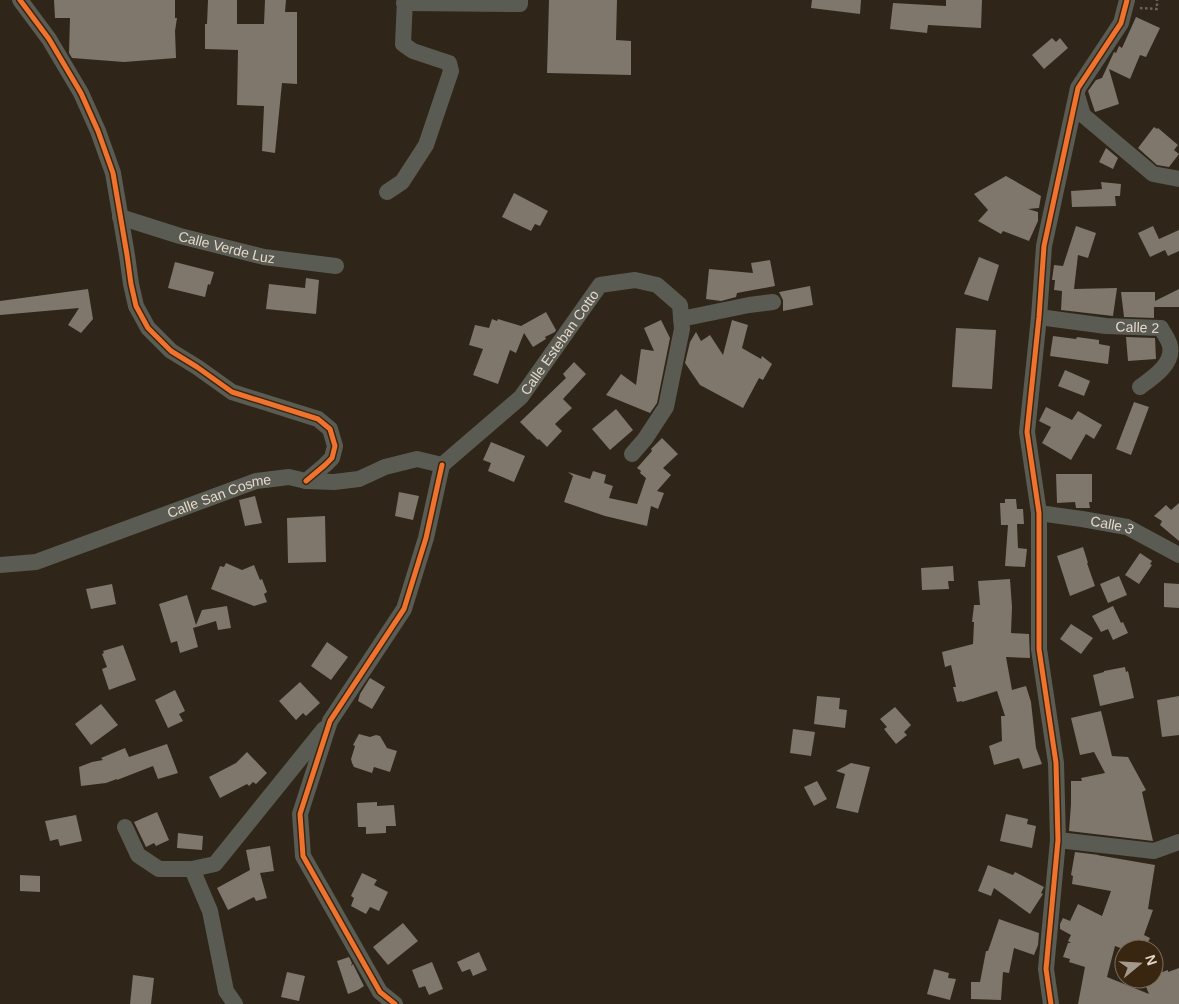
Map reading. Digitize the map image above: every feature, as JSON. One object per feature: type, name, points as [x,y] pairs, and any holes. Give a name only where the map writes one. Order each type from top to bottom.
[{"type":"street","points":[[20,0],[49,39],[80,93],[98,130],[113,173],[136,306],[148,328],[171,352],[197,367],[232,392],[318,419],[330,429],[335,446],[332,458],[306,480]]},
{"type":"street","points":[[387,192],[402,182],[426,145],[451,71],[449,63],[413,51],[403,44],[405,2],[520,4],[520,0]]},
{"type":"street","points":[[1051,1004],[1046,969],[1058,840],[1056,763],[1038,649],[1039,513],[1027,432],[1044,246],[1078,88],[1121,23],[1127,0]]},
{"type":"street","points":[[1077,95],[1083,115],[1153,174],[1179,179]]},
{"type":"street","name":"Calle Verde Luz","points":[[120,217],[180,236],[264,257],[336,266]]},
{"type":"street","name":"Calle Esteban Cotto","points":[[442,465],[522,397],[600,285],[635,280],[657,285],[680,305],[682,329],[666,407],[645,439],[632,454]]},
{"type":"street","points":[[681,319],[772,302]]},
{"type":"street","name":"Calle 2","points":[[1039,317],[1106,326],[1161,328],[1175,354],[1140,387]]},
{"type":"street","name":"Calle San Cosme","points":[[0,565],[36,562],[256,481],[288,477],[334,482],[359,479],[385,467],[417,459],[442,465]]},
{"type":"street","points":[[125,827],[138,855],[159,869],[192,869],[215,864],[330,721],[404,609],[426,538],[442,465]]},
{"type":"street","name":"Calle 3","points":[[1039,513],[1127,527],[1179,555]]},
{"type":"street","points":[[330,721],[300,814],[303,856],[380,992],[395,1004]]},
{"type":"street","points":[[1058,840],[1154,851],[1179,842]]},
{"type":"street","points":[[192,869],[210,911],[226,991],[235,1004]]},
{"type":"path","points":[[1143,8],[1157,10],[1157,0]]},
{"type":"building","points":[[54,0],[175,0],[175,18],[177,18],[175,31],[176,58],[124,62],[72,58],[69,53],[70,18],[55,18]]},
{"type":"building","points":[[208,0],[237,0],[237,24],[264,24],[265,0],[286,0],[285,12],[297,12],[297,84],[282,83],[275,153],[262,151],[264,106],[237,105],[238,50],[205,49],[205,24],[207,24]]},
{"type":"building","points":[[549,0],[617,0],[616,40],[631,41],[631,75],[547,73]]},
{"type":"building","points":[[812,0],[861,0],[860,14],[811,8]]},
{"type":"building","points":[[946,0],[982,0],[981,28],[928,25],[927,33],[890,29],[893,3],[946,6]]},
{"type":"building","points":[[1136,17],[1160,28],[1146,57],[1140,55],[1130,79],[1109,69],[1119,104],[1095,112],[1088,91],[1096,80],[1102,78],[1114,52],[1116,53],[1119,46],[1122,48]]},
{"type":"building","points":[[1052,38],[1056,42],[1060,38],[1068,48],[1044,69],[1032,55]]},
{"type":"building","points":[[1154,127],[1158,128],[1178,145],[1174,150],[1179,154],[1169,167],[1157,165],[1138,148]]},
{"type":"building","points":[[1106,148],[1118,158],[1113,169],[1099,162]]},
{"type":"building","points":[[1006,176],[1041,196],[1039,208],[1028,209],[1038,212],[1038,221],[1029,241],[1003,231],[1001,234],[978,221],[988,210],[974,194]]},
{"type":"building","points":[[1101,182],[1121,184],[1120,196],[1115,196],[1116,206],[1072,207],[1071,191],[1102,189]]},
{"type":"building","points":[[514,193],[548,211],[540,226],[535,224],[531,231],[502,217]]},
{"type":"building","points":[[1076,226],[1096,233],[1088,258],[1078,255],[1074,289],[1117,288],[1113,316],[1061,310],[1062,291],[1054,290],[1055,280],[1052,280],[1054,265],[1063,266]]},
{"type":"building","points":[[1153,226],[1159,239],[1179,230],[1179,251],[1168,256],[1165,250],[1150,257],[1138,233]]},
{"type":"building","points":[[979,257],[999,265],[988,301],[964,294]]},
{"type":"building","points":[[770,260],[775,286],[737,293],[736,297],[721,301],[706,299],[709,269],[753,273],[751,263]]},
{"type":"building","points":[[175,262],[214,272],[210,285],[208,284],[205,297],[168,288]]},
{"type":"building","points":[[306,278],[319,280],[316,314],[266,309],[269,284],[305,288]]},
{"type":"building","points":[[810,286],[813,305],[783,311],[783,300],[779,292]]},
{"type":"building","points":[[88,289],[93,319],[81,333],[68,325],[79,308],[0,315],[0,301]]},
{"type":"building","points":[[1179,289],[1179,307],[1154,307],[1154,318],[1124,317],[1121,292],[1155,292],[1155,301]]},
{"type":"building","points":[[546,312],[556,330],[555,332],[545,337],[546,339],[533,347],[524,333],[516,353],[510,350],[498,384],[473,375],[483,349],[469,345],[475,325],[489,328],[492,319],[497,321],[498,319],[521,326]]},
{"type":"building","points":[[661,320],[670,338],[657,403],[650,413],[606,395],[621,374],[636,385],[641,349],[654,351],[644,328]]},
{"type":"building","points":[[732,320],[748,325],[742,348],[761,359],[762,356],[772,364],[763,380],[759,378],[743,408],[700,385],[685,363],[690,342],[696,332],[701,341],[710,335],[723,355]]},
{"type":"building","points":[[956,328],[996,330],[992,389],[952,387]]},
{"type":"building","points":[[1053,336],[1099,340],[1099,344],[1110,346],[1108,364],[1050,356]]},
{"type":"building","points":[[1126,337],[1155,338],[1156,359],[1128,361]]},
{"type":"building","points":[[574,362],[586,374],[563,399],[572,408],[555,424],[562,431],[547,447],[520,422],[566,378],[563,374]]},
{"type":"building","points":[[1065,370],[1090,381],[1084,396],[1058,386]]},
{"type":"building","points":[[1134,402],[1149,407],[1131,455],[1116,449]]},
{"type":"building","points":[[1046,407],[1072,420],[1078,411],[1102,425],[1094,439],[1086,434],[1071,460],[1042,443],[1051,427],[1039,421]]},
{"type":"building","points":[[616,409],[633,430],[610,450],[592,429]]},
{"type":"building","points":[[662,438],[678,454],[663,468],[671,475],[657,491],[664,493],[658,509],[651,506],[647,526],[605,516],[564,502],[573,476],[568,472],[590,479],[593,471],[606,475],[604,483],[613,486],[609,498],[637,504],[646,478],[637,468]]},
{"type":"building","points":[[491,442],[525,456],[514,482],[488,471],[491,463],[483,460]]},
{"type":"building","points":[[1056,474],[1092,474],[1092,502],[1089,502],[1090,508],[1076,508],[1075,502],[1057,503]]},
{"type":"building","points":[[399,492],[419,496],[413,520],[395,516]]},
{"type":"building","points":[[255,496],[262,523],[245,526],[239,500]]},
{"type":"building","points":[[1005,499],[1016,499],[1017,509],[1023,509],[1024,524],[1017,524],[1018,548],[1027,549],[1025,567],[1005,566],[1008,525],[1001,525],[1000,503],[1005,503]]},
{"type":"building","points":[[1179,503],[1179,541],[1160,525],[1162,521],[1154,516],[1166,505],[1171,510]]},
{"type":"building","points":[[325,516],[326,562],[288,563],[287,518]]},
{"type":"building","points":[[1083,547],[1095,586],[1070,596],[1057,556]]},
{"type":"building","points":[[1140,553],[1152,561],[1150,564],[1152,565],[1139,584],[1125,575]]},
{"type":"building","points":[[226,563],[242,570],[254,565],[267,592],[264,594],[267,602],[254,606],[211,589],[220,566],[224,567]]},
{"type":"building","points":[[953,566],[954,581],[948,581],[949,589],[922,590],[921,568]]},
{"type":"building","points":[[1119,576],[1127,595],[1108,603],[1100,584]]},
{"type":"building","points":[[1010,579],[1011,633],[1029,634],[1030,658],[1006,657],[1012,690],[1026,686],[1031,702],[1036,748],[1042,764],[1023,769],[1019,758],[994,765],[989,746],[1002,741],[1001,716],[1005,716],[997,691],[957,702],[953,687],[956,687],[951,665],[945,667],[942,652],[973,644],[974,622],[972,622],[974,605],[980,605],[978,581]]},
{"type":"building","points":[[1164,583],[1179,584],[1179,608],[1164,607]]},
{"type":"building","points":[[112,584],[116,604],[91,609],[86,589]]},
{"type":"building","points":[[187,595],[196,625],[202,610],[227,606],[231,628],[218,630],[216,621],[193,628],[198,647],[180,653],[177,641],[171,643],[159,604]]},
{"type":"building","points":[[1113,606],[1128,633],[1113,640],[1108,629],[1101,632],[1092,616]]},
{"type":"building","points":[[1071,624],[1093,638],[1081,654],[1060,639]]},
{"type":"building","points":[[327,642],[348,657],[331,680],[311,666]]},
{"type":"building","points":[[123,645],[136,680],[109,690],[102,669],[107,667],[102,654],[104,653],[103,651]]},
{"type":"building","points":[[1125,667],[1126,672],[1128,671],[1134,698],[1100,706],[1093,675]]},
{"type":"building","points":[[370,678],[385,687],[372,709],[358,701]]},
{"type":"building","points":[[300,682],[320,703],[306,716],[303,713],[296,720],[279,701]]},
{"type":"building","points":[[175,690],[185,711],[179,714],[183,721],[168,728],[155,700]]},
{"type":"building","points":[[817,696],[840,698],[839,709],[847,710],[845,728],[814,724]]},
{"type":"building","points":[[1179,696],[1179,735],[1162,737],[1157,700]]},
{"type":"building","points":[[101,704],[118,725],[91,745],[75,724]]},
{"type":"building","points":[[895,707],[911,725],[904,732],[907,735],[896,744],[884,729],[887,727],[880,719]]},
{"type":"building","points":[[1101,711],[1112,756],[1128,757],[1146,790],[1142,792],[1153,841],[1069,831],[1071,781],[1082,781],[1081,778],[1105,773],[1094,752],[1080,755],[1071,718]]},
{"type":"building","points":[[793,729],[815,732],[811,756],[790,753]]},
{"type":"building","points":[[359,734],[370,737],[380,736],[387,748],[397,751],[390,772],[374,767],[372,773],[354,767],[351,759],[355,746],[353,745]]},
{"type":"building","points":[[167,744],[178,773],[158,779],[153,766],[117,780],[81,786],[79,767],[103,760],[101,758],[125,748],[129,757]]},
{"type":"building","points":[[247,752],[267,773],[256,784],[253,782],[249,786],[247,784],[220,798],[209,777],[236,763]]},
{"type":"building","points":[[851,763],[870,767],[858,813],[836,808],[845,774],[836,771]]},
{"type":"building","points":[[817,781],[827,799],[814,806],[804,787]]},
{"type":"building","points":[[377,802],[377,806],[394,805],[396,826],[386,826],[386,833],[366,834],[366,827],[358,827],[357,803]]},
{"type":"building","points":[[157,812],[169,840],[156,846],[154,843],[146,847],[134,822]]},
{"type":"building","points":[[1006,814],[1028,819],[1027,824],[1036,826],[1032,848],[1000,841]]},
{"type":"building","points":[[76,815],[82,841],[60,846],[58,839],[50,841],[45,821]]},
{"type":"building","points":[[178,833],[203,836],[202,850],[177,848]]},
{"type":"building","points":[[270,846],[274,871],[260,873],[267,898],[256,901],[254,897],[228,910],[217,888],[250,870],[246,850]]},
{"type":"building","points":[[1075,852],[1155,865],[1148,909],[1153,910],[1144,935],[1150,938],[1114,939],[1114,950],[1107,977],[1114,980],[1114,989],[1137,989],[1149,994],[1147,989],[1164,989],[1164,971],[1179,968],[1179,1004],[1078,1004],[1085,967],[1069,962],[1070,959],[1063,957],[1068,943],[1071,943],[1068,941],[1071,935],[1060,929],[1060,924],[1063,918],[1070,921],[1078,904],[1102,916],[1111,891],[1072,884],[1073,876],[1071,875]]},
{"type":"building","points":[[988,865],[1013,875],[1015,872],[1044,887],[1041,893],[1043,894],[1030,914],[994,888],[991,896],[978,891]]},
{"type":"building","points":[[362,873],[377,880],[374,885],[388,892],[379,911],[370,907],[366,914],[351,906],[354,898],[351,896]]},
{"type":"building","points":[[20,875],[40,876],[40,892],[20,891]]},
{"type":"building","points":[[999,919],[1039,933],[1038,945],[1034,955],[1014,948],[1009,973],[1003,972],[1001,1000],[971,999],[971,982],[980,982],[986,951],[988,951]]},
{"type":"building","points":[[403,923],[418,941],[388,965],[373,947]]},
{"type":"building","points":[[479,952],[487,970],[473,976],[470,969],[462,972],[457,962]]},
{"type":"building","points":[[349,957],[352,963],[351,966],[353,964],[364,986],[348,994],[337,961]]},
{"type":"building","points":[[432,962],[443,989],[429,995],[425,986],[419,988],[412,970]]},
{"type":"building","points":[[934,969],[949,973],[948,978],[956,979],[950,1000],[927,994]]},
{"type":"building","points":[[287,972],[305,976],[299,1001],[281,997]]},
{"type":"building","points":[[133,975],[154,978],[151,1004],[130,1004]]},
{"type":"cycle path","points":[[20,0],[49,39],[81,93],[98,131],[113,173],[136,306],[148,328],[171,351],[232,392],[318,419],[330,429],[335,446],[332,458],[306,481]]},
{"type":"cycle path","points":[[1051,1004],[1046,969],[1058,840],[1056,763],[1039,649],[1039,513],[1027,432],[1044,246],[1078,88],[1121,23],[1127,0]]},
{"type":"cycle path","points":[[395,1004],[380,992],[303,856],[300,814],[330,721],[404,609],[426,538],[442,465]]}]
